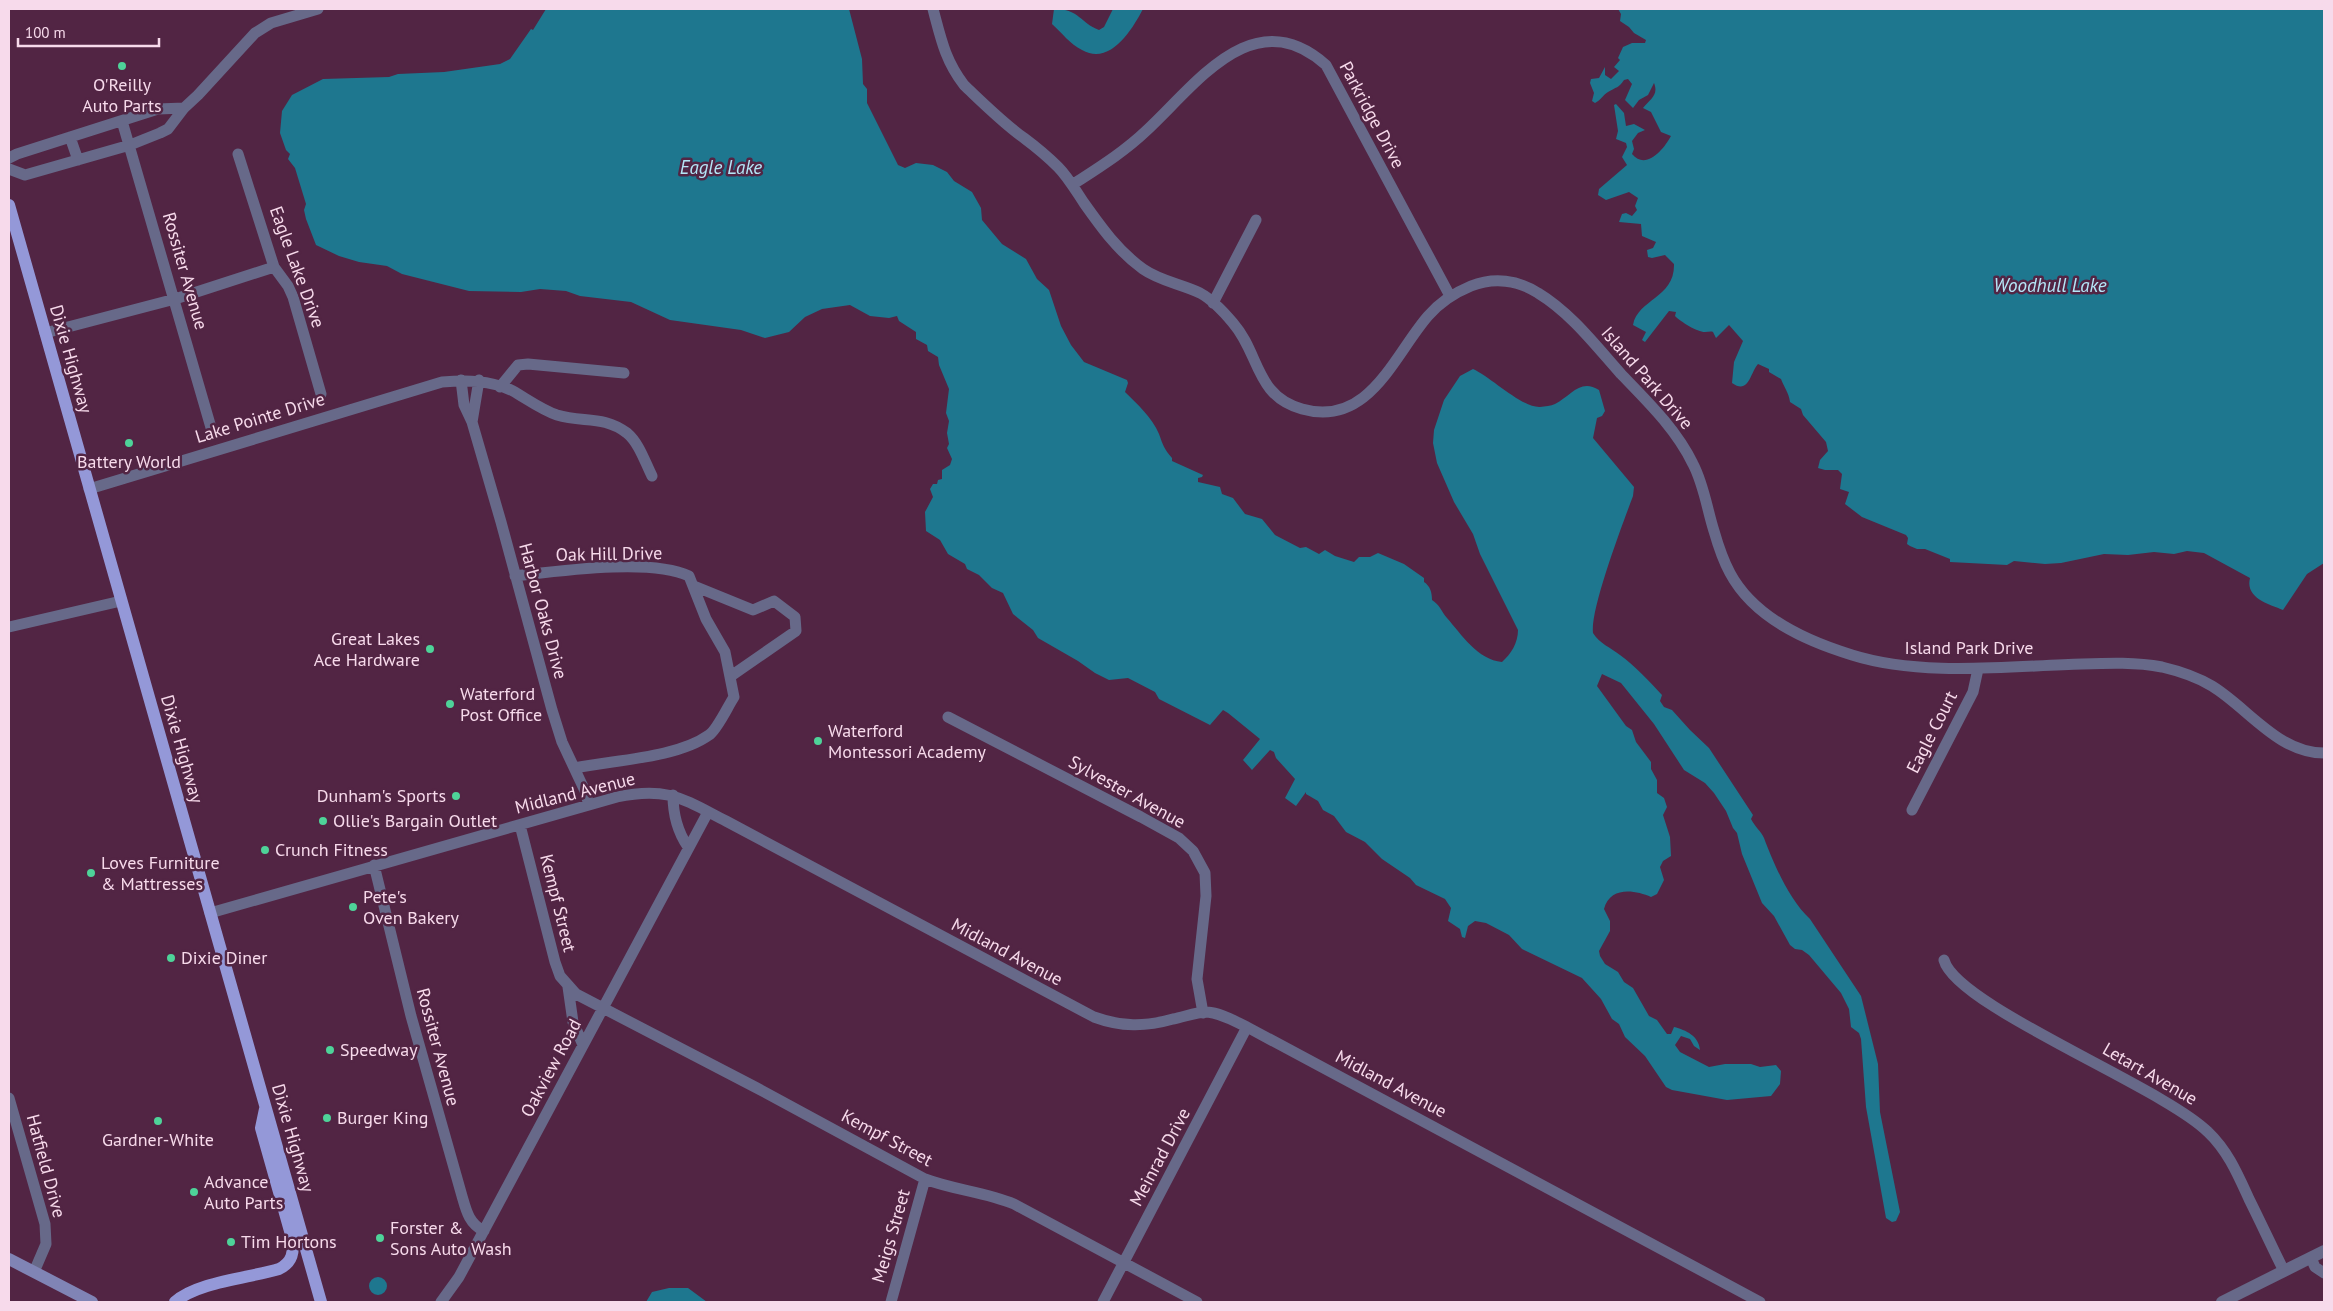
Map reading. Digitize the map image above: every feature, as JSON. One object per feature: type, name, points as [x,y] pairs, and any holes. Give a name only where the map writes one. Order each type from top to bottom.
[{"type":"main road","name":"Dixie Highway","points":[[9,205],[321,1302]]},
{"type":"main road","points":[[175,1302],[182,1295],[197,1288],[279,1269],[292,1259],[294,1251],[292,1238],[261,1128],[265,1106]]},
{"type":"main road","points":[[9,1259],[92,1302]]},
{"type":"street","points":[[9,169],[25,175],[130,145],[168,129],[184,108],[255,33],[281,14],[318,9]]},
{"type":"street","name":"Island Park Drive","points":[[934,9],[944,52],[952,69],[964,85],[1023,138],[1039,148],[1062,171],[1109,238],[1143,269],[1154,276],[1199,293],[1214,303],[1238,329],[1263,382],[1272,392],[1286,402],[1303,410],[1322,412],[1339,410],[1355,404],[1378,386],[1426,317],[1450,296],[1482,282],[1500,280],[1520,285],[1536,292],[1550,302],[1586,335],[1677,434],[1701,481],[1713,527],[1730,573],[1751,602],[1765,614],[1803,635],[1855,656],[1902,666],[1978,669],[2109,664],[2161,667],[2196,678],[2211,685],[2269,732],[2316,754],[2324,753]]},
{"type":"street","name":"Parkridge Drive","points":[[1072,185],[1138,139],[1220,60],[1243,47],[1262,41],[1296,46],[1326,65],[1450,296]]},
{"type":"street","points":[[9,158],[158,109],[184,108]]},
{"type":"street","name":"Rossiter Avenue","points":[[122,121],[212,431]]},
{"type":"street","points":[[70,137],[78,160]]},
{"type":"street","name":"Eagle Lake Drive","points":[[238,154],[274,268],[288,286],[293,297],[322,394]]},
{"type":"street","points":[[1214,303],[1256,220]]},
{"type":"street","points":[[45,333],[175,299],[274,268]]},
{"type":"street","points":[[500,387],[518,365],[528,364],[624,373]]},
{"type":"street","name":"Lake Pointe Drive","points":[[90,489],[442,382],[461,380],[478,380],[510,390],[557,415],[596,419],[619,428],[637,446],[652,476]]},
{"type":"street","name":"Harbor Oaks Drive","points":[[461,380],[464,405],[472,422],[552,710],[562,742],[586,791],[589,805]]},
{"type":"street","points":[[472,422],[478,380]]},
{"type":"street","name":"Oak Hill Drive","points":[[515,576],[578,569],[640,568],[676,570],[689,576],[706,619],[725,652],[734,697],[710,735],[677,749],[614,763],[576,768]]},
{"type":"street","points":[[694,586],[753,610],[774,601],[795,617],[796,631],[731,676]]},
{"type":"street","points":[[9,627],[121,601]]},
{"type":"street","name":"Eagle Court","points":[[1912,810],[1972,692],[1978,669]]},
{"type":"street","name":"Sylvester Avenue","points":[[948,717],[1141,817],[1178,838],[1193,850],[1206,873],[1206,896],[1198,970],[1203,1013]]},
{"type":"street","name":"Midland Avenue","points":[[210,913],[589,805],[642,792],[673,795],[1094,1017],[1112,1024],[1131,1026],[1160,1023],[1203,1013],[1224,1017],[1246,1027],[1760,1302]]},
{"type":"street","points":[[673,795],[676,824],[680,836],[688,847]]},
{"type":"street","name":"Oakview Road","points":[[441,1302],[460,1277],[708,812]]},
{"type":"street","name":"Kempf Street","points":[[520,825],[555,962],[560,976],[576,994],[925,1178],[949,1186],[983,1193],[1014,1204],[1197,1302]]},
{"type":"street","name":"Rossiter Avenue","points":[[374,865],[411,1016],[468,1216],[476,1227],[484,1231]]},
{"type":"street","name":"Letart Avenue","points":[[1944,960],[1953,976],[1991,1006],[2173,1106],[2207,1130],[2230,1158],[2284,1271]]},
{"type":"street","name":"Kempf Street","points":[[568,986],[573,1022],[584,1045]]},
{"type":"street","name":"Meinrad Drive","points":[[1103,1302],[1246,1027]]},
{"type":"street","name":"Hatfield Drive","points":[[9,1098],[45,1224],[46,1244],[34,1272]]},
{"type":"street","name":"Meigs Street","points":[[890,1302],[925,1178]]},
{"type":"street","points":[[2222,1302],[2324,1251]]},
{"type":"street","points":[[2311,1258],[2315,1266],[2324,1273]]},
{"type":"water","name":"Eagle Lake","points":[[546,9],[849,9],[862,59],[863,84],[867,89],[867,103],[898,165],[905,168],[916,163],[933,165],[947,172],[954,181],[972,192],[981,208],[982,220],[1002,244],[1026,259],[1037,279],[1049,290],[1061,326],[1071,345],[1084,362],[1127,380],[1125,392],[1152,422],[1172,461],[1203,475],[1198,478],[1198,482],[1220,487],[1222,494],[1233,498],[1245,514],[1262,519],[1275,535],[1300,548],[1306,547],[1319,554],[1325,550],[1335,556],[1354,562],[1359,557],[1370,557],[1378,553],[1404,564],[1424,578],[1424,582],[1428,585],[1432,594],[1432,600],[1464,638],[1485,657],[1493,660],[1502,662],[1508,655],[1515,644],[1518,630],[1480,554],[1473,534],[1454,502],[1437,463],[1433,443],[1434,430],[1444,400],[1460,376],[1473,369],[1524,403],[1533,406],[1553,405],[1581,387],[1592,387],[1599,390],[1605,411],[1602,416],[1597,418],[1593,438],[1634,487],[1633,496],[1602,586],[1593,621],[1593,633],[1602,643],[1626,659],[1642,674],[1662,695],[1660,701],[1664,707],[1672,710],[1709,748],[1753,815],[1751,819],[1763,836],[1777,869],[1795,902],[1810,919],[1861,996],[1878,1064],[1880,1112],[1900,1212],[1896,1221],[1892,1222],[1886,1218],[1866,1107],[1861,1039],[1859,1033],[1851,1027],[1849,1009],[1841,993],[1809,955],[1790,945],[1774,916],[1762,903],[1742,854],[1737,833],[1726,811],[1705,783],[1684,770],[1654,724],[1621,683],[1602,674],[1597,686],[1626,726],[1632,730],[1636,742],[1651,762],[1651,769],[1657,780],[1657,793],[1664,798],[1667,807],[1663,815],[1670,837],[1671,856],[1663,861],[1660,867],[1664,880],[1657,894],[1651,897],[1631,892],[1617,893],[1607,902],[1604,909],[1610,921],[1610,931],[1599,951],[1600,956],[1605,964],[1618,972],[1624,982],[1633,988],[1649,1016],[1657,1020],[1667,1034],[1671,1034],[1674,1027],[1694,1037],[1700,1050],[1694,1046],[1690,1039],[1681,1036],[1675,1045],[1680,1052],[1709,1067],[1725,1064],[1751,1064],[1760,1067],[1776,1065],[1781,1071],[1780,1084],[1771,1096],[1727,1100],[1672,1090],[1666,1087],[1645,1056],[1625,1037],[1619,1024],[1612,1019],[1601,999],[1582,978],[1522,949],[1509,935],[1486,923],[1475,921],[1468,926],[1465,938],[1462,937],[1460,929],[1448,921],[1451,908],[1445,899],[1416,885],[1410,878],[1382,859],[1365,842],[1346,832],[1334,816],[1323,810],[1318,801],[1306,794],[1306,792],[1296,806],[1285,798],[1295,779],[1276,758],[1274,752],[1270,750],[1252,770],[1243,760],[1260,739],[1228,713],[1223,710],[1210,725],[1159,699],[1155,692],[1128,678],[1109,680],[1095,673],[1038,638],[1033,630],[1013,614],[1003,593],[992,588],[979,575],[967,569],[965,564],[948,554],[940,540],[926,531],[925,512],[933,497],[930,489],[933,484],[937,484],[938,480],[942,479],[942,470],[950,465],[952,459],[947,448],[949,444],[947,433],[949,421],[946,413],[949,389],[939,365],[938,357],[928,351],[927,345],[916,339],[916,332],[899,321],[897,316],[889,318],[870,316],[850,305],[822,309],[805,317],[789,332],[765,338],[741,330],[670,320],[631,302],[580,296],[566,291],[540,289],[521,292],[469,291],[402,274],[387,266],[359,262],[339,256],[316,245],[306,219],[304,210],[306,204],[295,168],[288,159],[290,154],[286,150],[280,133],[282,111],[292,95],[323,79],[389,77],[398,74],[444,72],[500,64],[510,59],[531,29],[533,30]]},
{"type":"water","points":[[1054,9],[1069,11],[1099,30],[1104,27],[1113,9],[1143,9],[1133,27],[1119,43],[1111,50],[1092,54],[1074,45],[1052,24]]},
{"type":"water","name":"Woodhull Lake","points":[[1618,9],[2324,9],[2324,563],[2307,574],[2283,610],[2265,603],[2254,595],[2249,585],[2250,578],[2204,553],[2187,551],[2174,554],[2154,552],[2128,555],[2104,554],[2061,563],[2045,564],[2014,561],[2007,565],[1950,562],[1950,559],[1925,549],[1917,549],[1910,546],[1907,544],[1908,538],[1906,535],[1862,517],[1845,504],[1849,492],[1840,489],[1842,474],[1838,470],[1818,468],[1820,460],[1828,451],[1826,442],[1803,415],[1801,409],[1790,402],[1781,379],[1769,372],[1769,369],[1758,364],[1746,385],[1738,386],[1732,383],[1734,362],[1743,341],[1729,325],[1716,338],[1713,332],[1702,332],[1694,329],[1675,316],[1676,312],[1669,311],[1645,342],[1642,340],[1646,332],[1633,325],[1636,316],[1642,309],[1669,284],[1673,275],[1674,264],[1665,255],[1648,257],[1647,250],[1653,248],[1656,242],[1642,236],[1641,224],[1619,222],[1622,214],[1626,213],[1632,216],[1637,210],[1635,206],[1638,198],[1629,192],[1606,200],[1598,195],[1599,189],[1627,165],[1622,157],[1627,147],[1626,143],[1616,139],[1618,131],[1614,105],[1616,104],[1624,113],[1626,126],[1634,124],[1645,130],[1638,133],[1632,141],[1634,149],[1632,154],[1637,159],[1649,159],[1654,156],[1664,147],[1671,136],[1661,132],[1651,112],[1643,108],[1655,94],[1654,83],[1648,95],[1639,100],[1633,108],[1625,100],[1632,84],[1628,79],[1606,93],[1597,102],[1592,101],[1594,93],[1590,83],[1591,79],[1599,78],[1605,67],[1605,75],[1611,79],[1619,71],[1614,67],[1620,60],[1618,58],[1623,47],[1632,43],[1645,43],[1646,40],[1620,21],[1621,14]]},
{"type":"water","points":[[378,1277],[384,1280],[387,1286],[384,1292],[378,1295],[372,1292],[369,1286],[372,1280]]},
{"type":"water","points":[[669,1288],[688,1288],[707,1302],[646,1302],[652,1292]]},
{"type":"place","name":"O'Reilly Auto Parts","points":[[122,66]]},
{"type":"place","name":"Battery World","points":[[129,443]]},
{"type":"place","name":"Great Lakes Ace Hardware","points":[[430,649]]},
{"type":"place","name":"Waterford Post Office","points":[[450,704]]},
{"type":"place","name":"Waterford Montessori Academy","points":[[818,741]]},
{"type":"place","name":"Dunham's Sports","points":[[456,796]]},
{"type":"place","name":"Ollie's Bargain Outlet","points":[[323,821]]},
{"type":"place","name":"Crunch Fitness","points":[[265,850]]},
{"type":"place","name":"Loves Furniture & Mattresses","points":[[91,873]]},
{"type":"place","name":"Pete's Oven Bakery","points":[[353,907]]},
{"type":"place","name":"Dixie Diner","points":[[171,958]]},
{"type":"place","name":"Speedway","points":[[330,1050]]},
{"type":"place","name":"Burger King","points":[[327,1118]]},
{"type":"place","name":"Gardner-White","points":[[158,1121]]},
{"type":"place","name":"Advance Auto Parts","points":[[194,1192]]},
{"type":"place","name":"Forster & Sons Auto Wash","points":[[380,1238]]},
{"type":"place","name":"Tim Hortons","points":[[231,1242]]}]
